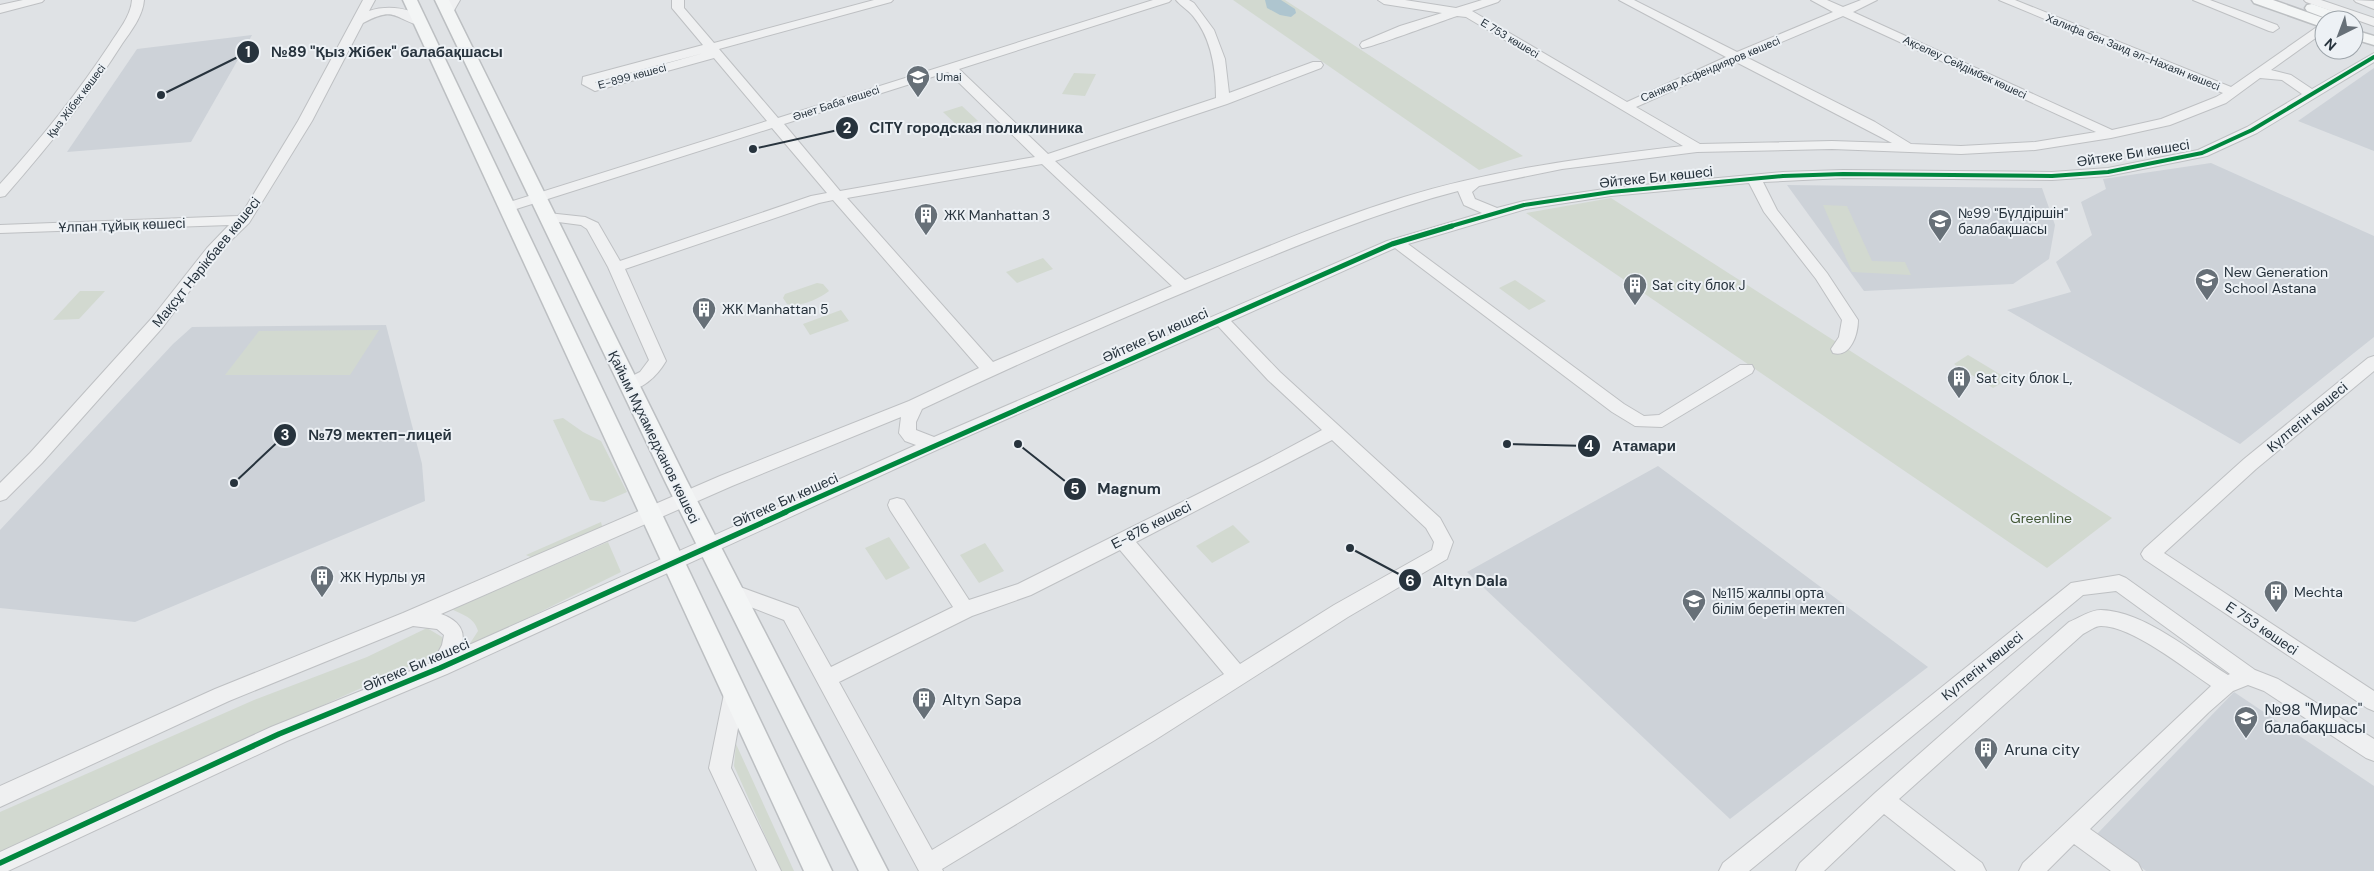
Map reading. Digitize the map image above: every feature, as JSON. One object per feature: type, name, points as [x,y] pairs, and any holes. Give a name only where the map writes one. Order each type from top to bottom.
[{"type":"main road","points":[[410,0],[508,207],[672,563],[818,871]]},
{"type":"main road","points":[[2259,0],[2314,21]]},
{"type":"main road","points":[[2288,0],[2316,10]]},
{"type":"main road","name":"Қайым Мұхамедханов көшесі","points":[[448,4],[538,197],[684,499],[874,871]]},
{"type":"street","points":[[0,9],[38,0]]},
{"type":"street","name":"Қыз Жібек көшесі","points":[[0,193],[63,120],[101,68],[135,12],[138,0]]},
{"type":"street","name":"Мақсұт Нәрікбаев көшесі","points":[[0,494],[36,458],[157,324],[212,250],[244,220],[283,159],[369,0]]},
{"type":"street","name":"Е-899 көшесі","points":[[714,50],[588,80],[588,84],[595,87],[887,0]]},
{"type":"street","name":"Әнет Баба көшесі","points":[[508,207],[1165,0]]},
{"type":"street","points":[[1182,0],[1201,16],[1212,40],[1222,69],[1222,101]]},
{"type":"street","name":"Е 753 көшесі","points":[[1384,0],[1469,14],[1626,106]]},
{"type":"street","points":[[1366,45],[1494,0]]},
{"type":"street","points":[[1625,0],[1870,125],[1908,147]]},
{"type":"street","name":"Ақселеу Сейдімбек көшесі","points":[[1817,0],[2111,134]]},
{"type":"street","name":"Санжар Асфендияров көшесі","points":[[1626,106],[1871,0]]},
{"type":"street","name":"Халифа бен Заид әл-Нахаян көшесі","points":[[2005,0],[2232,92]]},
{"type":"street","points":[[2198,0],[2273,28]]},
{"type":"street","points":[[2310,0],[2374,24]]},
{"type":"street","points":[[2360,0],[2374,5]]},
{"type":"street","points":[[678,4],[714,50],[837,196],[990,370]]},
{"type":"street","points":[[359,20],[374,13],[401,10],[421,22]]},
{"type":"street","name":"Әйтеке Би көшесі","points":[[0,797],[222,695],[410,619],[684,499],[916,405],[990,370],[1338,223],[1411,199],[1474,183],[1562,165],[1698,148],[1832,145],[1961,150],[2026,146],[2111,134],[2165,122],[2221,100],[2314,32]]},
{"type":"street","name":"Әйтеке Би көшесі","points":[[0,863],[279,734],[440,668],[935,444],[1397,243],[1524,205],[1611,192],[1754,178],[1843,174],[2052,176],[2108,172],[2202,153],[2252,130],[2374,57]]},
{"type":"street","points":[[616,267],[808,202],[1046,159],[1222,101],[1317,65]]},
{"type":"street","points":[[950,67],[1183,288]]},
{"type":"street","points":[[2258,74],[2272,74],[2292,80],[2302,85],[2310,95]]},
{"type":"street","name":"Санжар Асфендияров көшесі","points":[[1626,106],[1698,148]]},
{"type":"street","points":[[1832,145],[1854,161],[1843,174]]},
{"type":"street","points":[[1754,178],[1771,212],[1822,276],[1850,320],[1847,338],[1839,349]]},
{"type":"street","points":[[1474,183],[1465,191],[1469,202],[1495,214]]},
{"type":"street","points":[[548,217],[585,221],[593,226],[616,267],[658,360],[646,376],[628,385]]},
{"type":"street","name":"Ұлпан тұйық көшесі","points":[[0,229],[244,220]]},
{"type":"street","points":[[1397,243],[1610,402],[1641,422],[1662,421],[1746,369]]},
{"type":"street","points":[[732,592],[791,614],[929,868],[1341,611],[1440,554],[1444,542],[1433,523],[1274,376],[1220,319]]},
{"type":"street","name":"Күлтегін көшесі","points":[[2151,554],[2250,464],[2374,362]]},
{"type":"street","points":[[916,405],[907,421],[906,428],[908,433],[916,440],[935,444]]},
{"type":"street","name":"Е-876 көшесі","points":[[826,679],[965,610],[1024,590],[1270,466],[1334,431]]},
{"type":"street","points":[[897,505],[965,610]]},
{"type":"street","points":[[1122,540],[1238,676]]},
{"type":"street","name":"Е 753 көшесі","points":[[2151,554],[2374,702]]},
{"type":"street","name":"Күлтегін көшесі","points":[[1731,871],[2078,588],[2119,583],[2248,676],[2271,685],[2374,751]]},
{"type":"street","points":[[1808,871],[1882,800],[2076,628],[2100,618],[2122,622],[2144,632],[2226,685]]},
{"type":"street","points":[[410,619],[432,619],[443,622],[453,632],[454,642],[440,668]]},
{"type":"street","points":[[2031,871],[2226,685],[2248,676]]},
{"type":"street","points":[[734,694],[720,768],[769,871]]},
{"type":"street","points":[[1882,800],[1974,871]]},
{"type":"street","points":[[2074,831],[2130,871]]},
{"type":"shaded area","points":[[252,35],[191,142],[67,152],[137,49]]},
{"type":"shaded area","points":[[2374,68],[2374,151],[2298,121]]},
{"type":"shaded area","name":"New Generation School Astana","points":[[2211,163],[2374,236],[2374,337],[2240,444],[2007,310],[2071,292],[2056,262],[2092,235],[2081,202],[2106,189],[2103,179]]},
{"type":"shaded area","name":"№99 \"Бүлдіршін\" балабақшасы","points":[[1787,185],[2042,188],[2055,225],[2049,259],[2013,284],[1864,291]]},
{"type":"shaded area","points":[[386,325],[422,464],[425,501],[135,622],[0,608],[0,530],[173,344],[192,327]]},
{"type":"shaded area","name":"№115 жалпы орта білім беретін мектеп","points":[[1658,466],[1928,667],[1730,819],[1467,572]]},
{"type":"shaded area","name":"№98 \"Мирас\" балабақшасы","points":[[2234,692],[2374,786],[2374,871],[2146,871],[2097,834]]},
{"type":"green space","points":[[1233,0],[1285,0],[1523,156],[1479,170]]},
{"type":"green space","points":[[1074,73],[1096,74],[1085,96],[1062,94]]},
{"type":"green space","points":[[962,106],[978,121],[959,127],[943,112]]},
{"type":"green space","name":"Greenline","points":[[1611,198],[2112,518],[2047,568],[1526,213]]},
{"type":"green space","points":[[1823,205],[1847,206],[1872,261],[1905,262],[1911,275],[1852,272]]},
{"type":"green space","points":[[1043,258],[1053,269],[1017,283],[1006,272]]},
{"type":"green space","points":[[1515,280],[1546,301],[1529,310],[1499,288]]},
{"type":"green space","points":[[817,283],[823,284],[829,291],[814,300],[797,305],[787,304],[783,298],[785,294]]},
{"type":"green space","points":[[80,291],[105,291],[79,319],[53,320]]},
{"type":"green space","points":[[841,310],[849,321],[810,335],[803,324]]},
{"type":"green space","points":[[379,330],[350,375],[225,375],[259,331]]},
{"type":"green space","points":[[1968,355],[2008,379],[1993,388],[1954,364]]},
{"type":"green space","points":[[563,418],[583,432],[601,441],[627,492],[604,502],[590,500],[553,420]]},
{"type":"green space","points":[[601,522],[603,530],[535,559],[526,555]]},
{"type":"green space","points":[[1233,525],[1250,542],[1212,563],[1196,546]]},
{"type":"green space","points":[[889,537],[910,568],[886,580],[865,548]]},
{"type":"green space","points":[[608,542],[621,572],[467,648],[478,631],[476,626],[468,617],[451,609]]},
{"type":"green space","points":[[985,543],[1004,571],[979,583],[960,555]]},
{"type":"green space","points":[[427,628],[442,637],[443,646],[435,655],[261,733],[0,855],[0,812],[254,700],[367,657]]},
{"type":"green space","points":[[736,744],[794,871],[781,871],[734,766]]},
{"type":"water","points":[[1265,0],[1281,0],[1295,9],[1296,13],[1291,17],[1280,15],[1267,8]]},
{"type":"cycle path","points":[[0,863],[279,734],[440,668],[935,444],[1392,244],[1524,205],[1611,192],[1783,176],[1843,174],[2052,176],[2108,172],[2202,153],[2252,130],[2374,57]]},
{"type":"place","name":"№89 \"Қыз Жібек\" балабақшасы","points":[[161,95]]},
{"type":"place","name":"Umai","points":[[918,98]]},
{"type":"place","name":"CITY городская поликлиника","points":[[753,149]]},
{"type":"place","name":"ЖК Manhattan 3","points":[[926,236]]},
{"type":"place","name":"№99 \"Бүлдіршін\" балабақшасы","points":[[1940,242]]},
{"type":"place","name":"New Generation School Astana","points":[[2207,301]]},
{"type":"place","name":"Sat city блок J","points":[[1635,306]]},
{"type":"place","name":"ЖК Manhattan 5","points":[[704,330]]},
{"type":"place","name":"Sat city блок L,","points":[[1959,399]]},
{"type":"place","name":"Magnum","points":[[1018,444]]},
{"type":"place","name":"Атамари","points":[[1507,444]]},
{"type":"place","name":"№79 мектеп-лицей","points":[[234,483]]},
{"type":"place","name":"Altyn Dala","points":[[1350,548]]},
{"type":"place","name":"ЖК Нурлы уя","points":[[322,598]]},
{"type":"place","name":"Mechta","points":[[2276,613]]},
{"type":"place","name":"№115 жалпы орта білім беретін мектеп","points":[[1694,622]]},
{"type":"place","name":"Altyn Sapa","points":[[924,720]]},
{"type":"place","name":"№98 \"Мирас\" балабақшасы","points":[[2246,739]]},
{"type":"place","name":"Aruna city","points":[[1986,770]]}]
